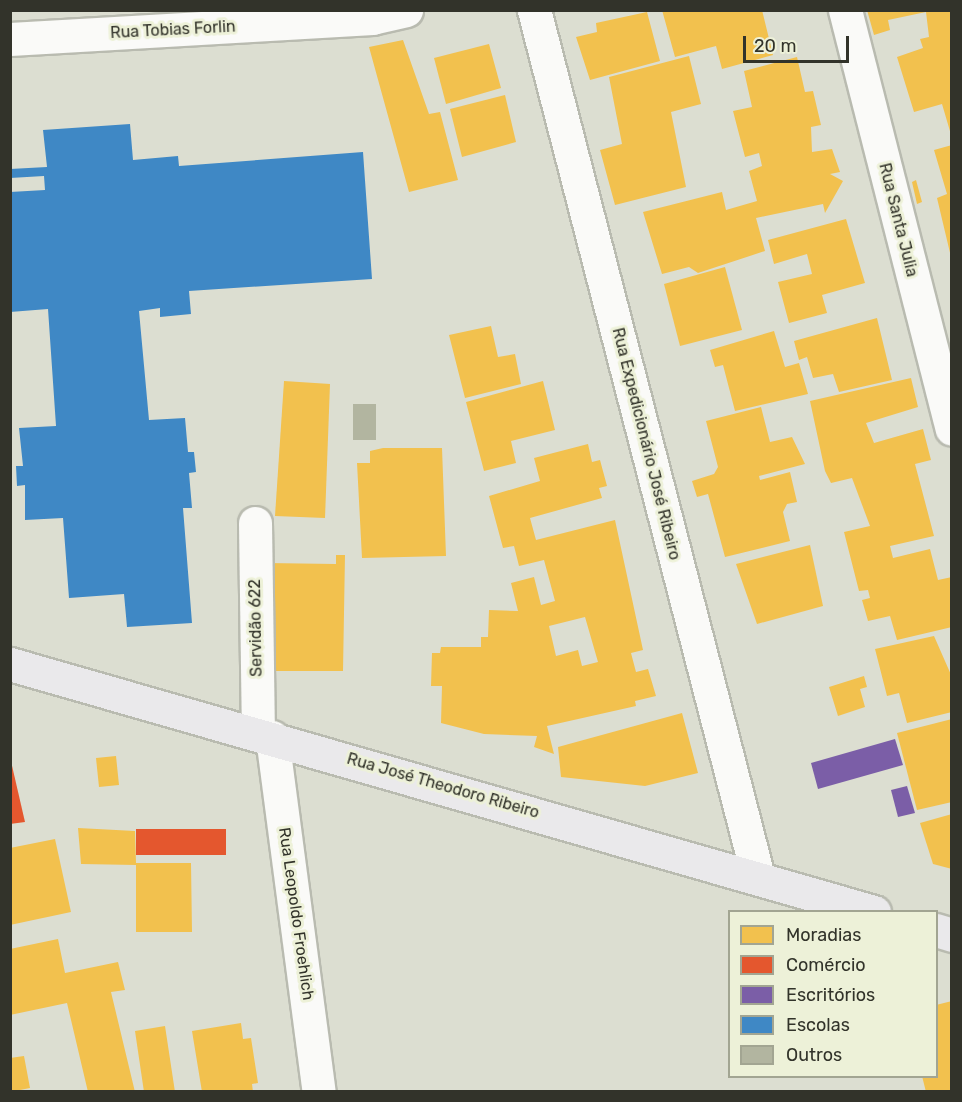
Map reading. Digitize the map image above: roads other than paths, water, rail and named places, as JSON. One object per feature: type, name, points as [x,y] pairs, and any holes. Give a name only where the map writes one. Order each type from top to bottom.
[{"type":"main road","name":"Rua José Theodoro Ribeiro","points":[[10,664],[265,735],[867,910]]},
{"type":"street","name":"Rua Tobias Forlin","points":[[10,39],[372,18],[406,10]]},
{"type":"street","name":"Rua Expedicionário José Ribeiro","points":[[534,10],[758,877]]},
{"type":"street","name":"Rua Santa Julia","points":[[845,10],[951,429]]},
{"type":"street","name":"Servidão 622","points":[[255,523],[265,735]]},
{"type":"street","name":"Rua Leopoldo Froehlich","points":[[265,735],[319,1092]]}]
